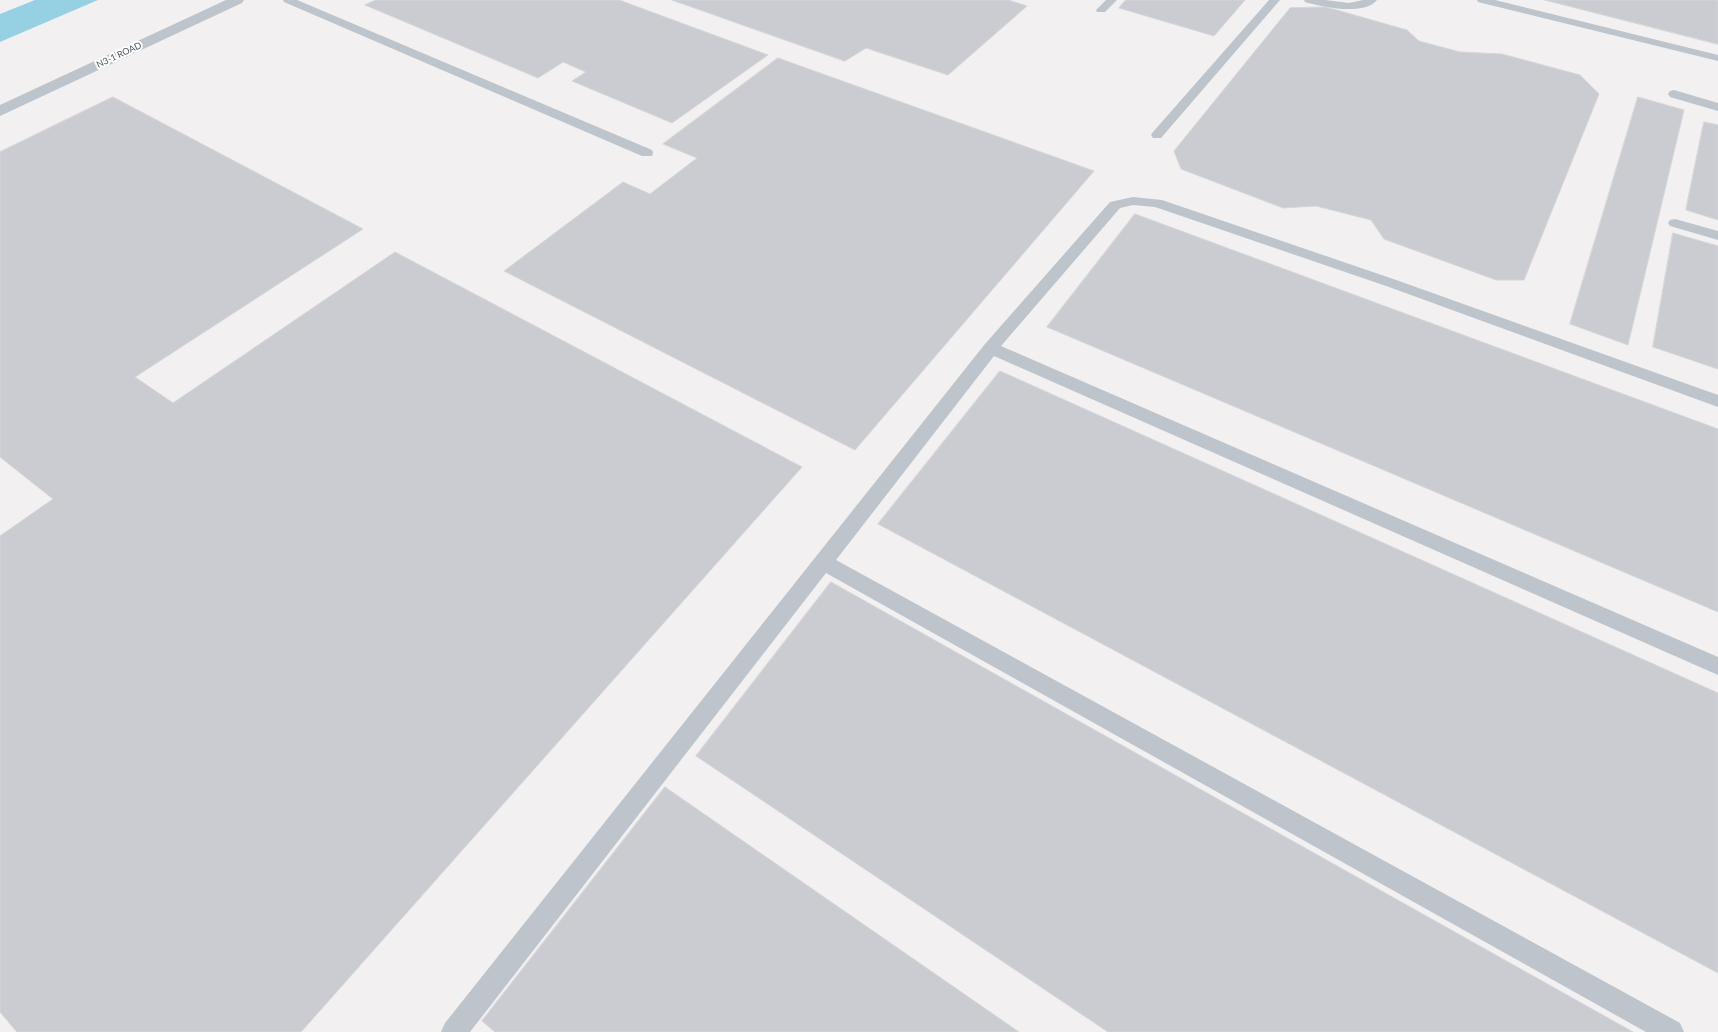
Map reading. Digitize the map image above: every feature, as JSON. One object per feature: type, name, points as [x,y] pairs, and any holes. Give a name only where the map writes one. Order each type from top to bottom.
[{"type":"street","name":"N3-1 ROAD","points":[[0,111],[237,0]]},
{"type":"lane","points":[[288,0],[647,153]]},
{"type":"lane","points":[[1101,10],[1112,0]]},
{"type":"lane","points":[[1158,135],[1275,0]]},
{"type":"lane","points":[[1309,0],[1344,6],[1361,5],[1372,0]]},
{"type":"lane","points":[[1482,0],[1718,58]]},
{"type":"lane","points":[[1674,94],[1718,107]]},
{"type":"lane","points":[[454,1032],[991,348],[1115,205],[1133,201],[1157,203],[1394,284],[1718,401]]},
{"type":"lane","points":[[1675,223],[1718,236]]},
{"type":"lane","points":[[991,348],[1718,666]]},
{"type":"lane","points":[[823,562],[1671,1032]]},
{"type":"water","points":[[35,0],[98,0],[0,42],[0,14]]},
{"type":"building","points":[[376,0],[619,0],[768,55],[672,123],[572,81],[586,72],[563,62],[538,78],[365,5]]},
{"type":"building","points":[[672,0],[1008,0],[1027,6],[948,75],[866,48],[845,61]]},
{"type":"building","points":[[1126,0],[1245,0],[1214,36],[1119,8]]},
{"type":"building","points":[[1545,0],[1718,0],[1718,44]]},
{"type":"building","points":[[1326,7],[1407,30],[1419,41],[1460,52],[1502,54],[1580,75],[1599,94],[1524,280],[1496,280],[1384,239],[1371,220],[1316,206],[1283,208],[1181,169],[1174,151],[1290,8]]},
{"type":"building","points":[[778,58],[1094,171],[855,450],[504,271],[623,182],[650,194],[697,158],[663,144]]},
{"type":"building","points":[[113,97],[363,229],[135,377],[173,403],[395,252],[802,467],[301,1032],[17,1032],[0,1012],[0,536],[53,499],[0,457],[0,152]]},
{"type":"building","points":[[1638,97],[1684,110],[1628,345],[1570,324]]},
{"type":"building","points":[[1704,122],[1718,125],[1718,220],[1686,210]]},
{"type":"building","points":[[1135,214],[1718,429],[1718,612],[1047,327]]},
{"type":"building","points":[[1673,233],[1718,246],[1718,369],[1653,347]]},
{"type":"building","points":[[1000,371],[1718,693],[1718,973],[878,524]]},
{"type":"building","points":[[831,582],[1633,1032],[1108,1032],[696,756]]},
{"type":"building","points":[[665,787],[1019,1032],[495,1032],[482,1021]]}]
